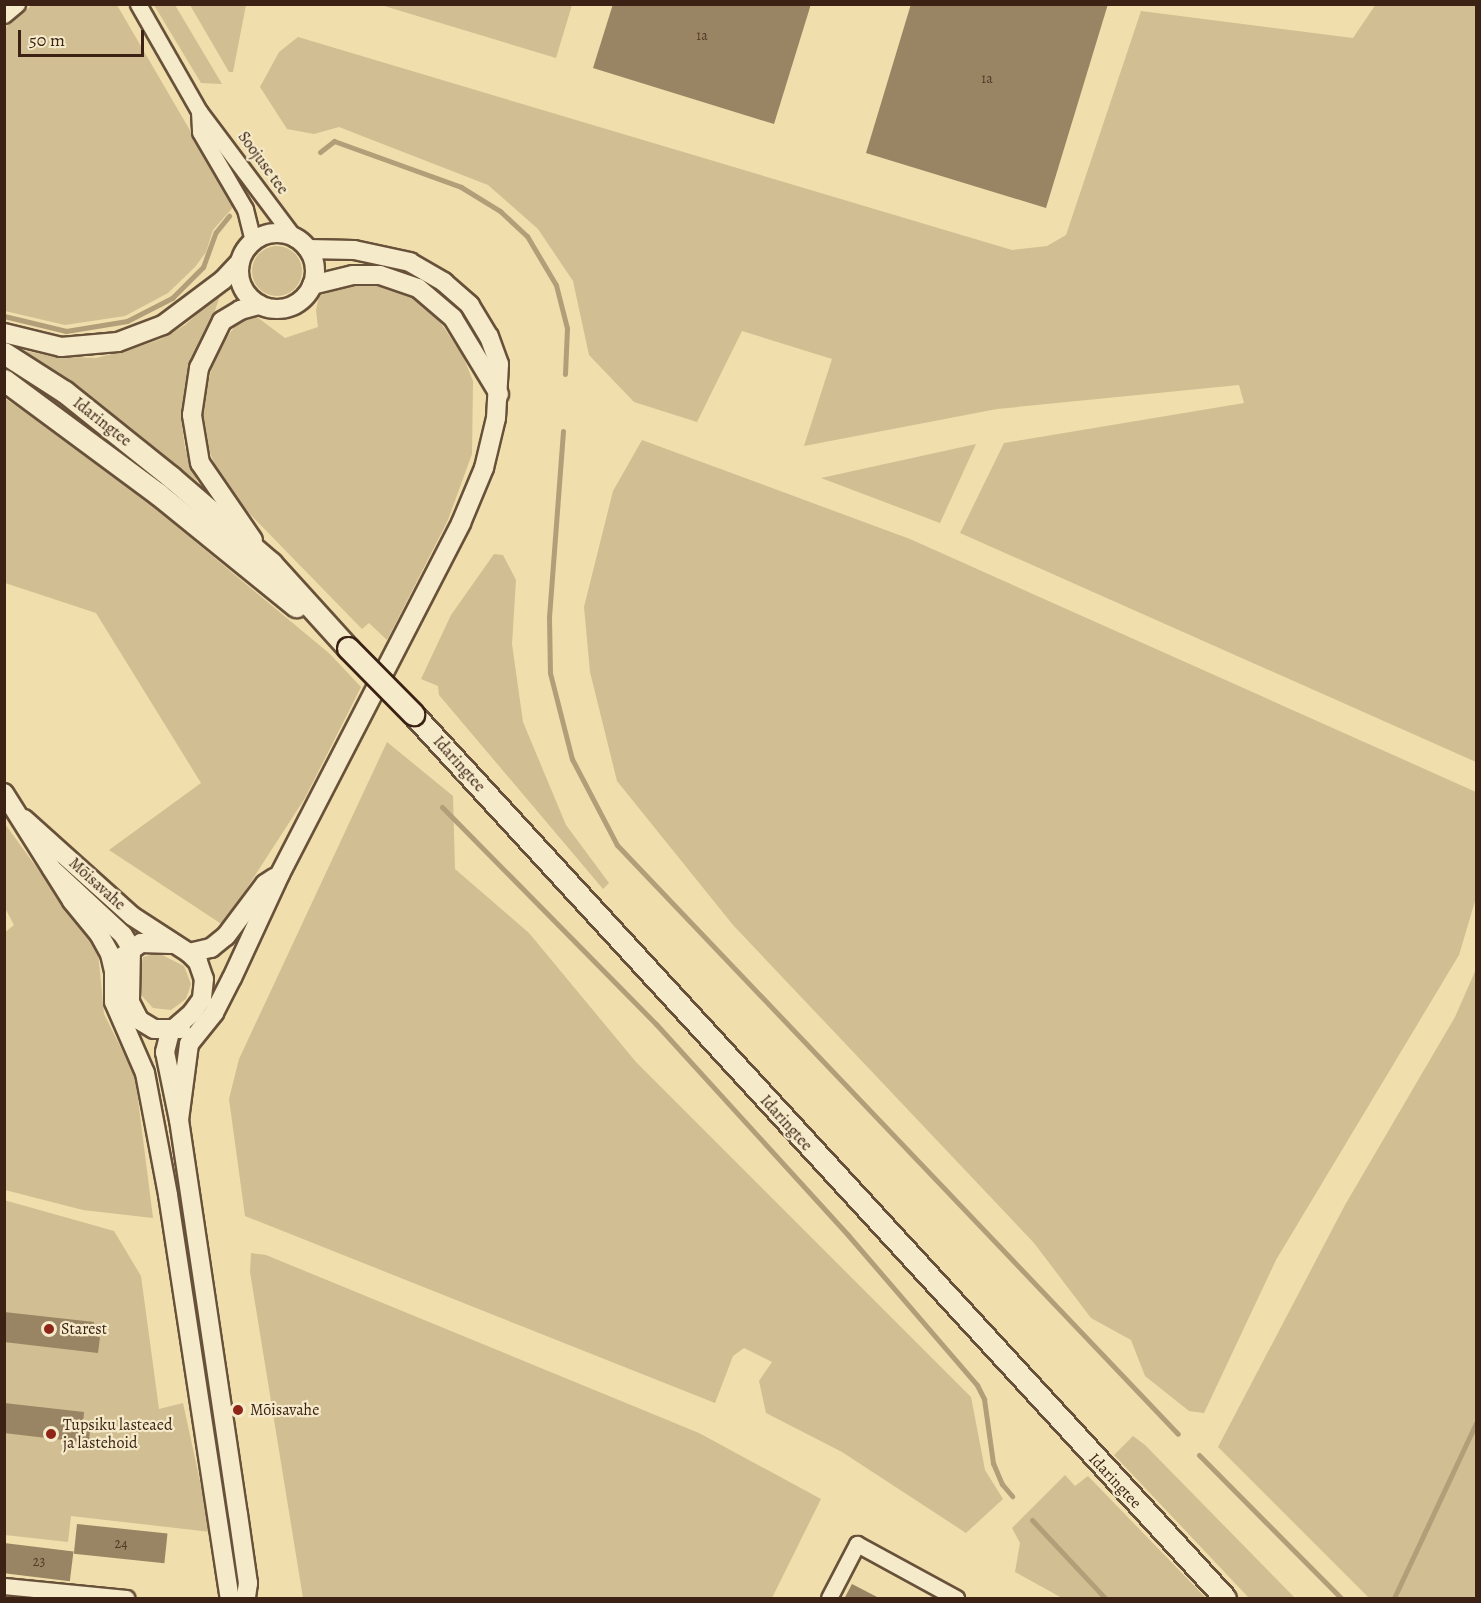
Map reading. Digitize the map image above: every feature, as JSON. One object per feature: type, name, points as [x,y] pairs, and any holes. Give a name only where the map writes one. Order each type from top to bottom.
[{"type":"main road","name":"Idaringtee","points":[[4,353],[65,392],[171,477],[271,563],[348,648],[413,714],[1069,1432],[1225,1599]]},
{"type":"main road","name":"Idaringtee","points":[[4,380],[158,495],[348,648]]},
{"type":"street","points":[[4,15],[17,4]]},
{"type":"street","name":"Soojuse tee","points":[[138,4],[199,111],[301,244]]},
{"type":"street","name":"Soojuse tee","points":[[199,111],[200,132],[245,209],[253,242]]},
{"type":"street","points":[[4,333],[61,347],[118,342],[163,325],[223,280],[240,262],[253,242],[276,233],[301,244],[387,255],[444,282],[470,305],[489,337],[499,364],[499,394],[484,468],[461,523],[280,874],[214,1013],[189,1044],[184,1059],[179,1120]]},
{"type":"street","points":[[271,563],[230,510],[200,462],[192,415],[199,368],[222,321],[240,310],[259,305],[284,309],[306,296],[312,285],[314,266],[301,244]]},
{"type":"street","points":[[240,262],[242,286],[259,305]]},
{"type":"street","points":[[312,285],[353,274],[381,276],[418,288],[453,318],[499,394]]},
{"type":"street","name":"Mõisavahe","points":[[4,793],[24,819],[52,869],[110,954],[114,972],[114,1002],[145,1073],[168,1195],[230,1599]]},
{"type":"street","name":"Mõisavahe","points":[[24,819],[132,916],[198,962],[204,979],[202,999],[192,1013],[170,1032]]},
{"type":"street","name":"Mõisavahe","points":[[52,869],[123,935],[131,948]]},
{"type":"street","points":[[114,972],[131,948],[156,941],[181,949],[211,948],[226,936],[265,884],[280,874]]},
{"type":"street","points":[[131,948],[130,1002],[139,1020],[154,1029],[170,1032],[203,1024]]},
{"type":"street","points":[[170,1032],[165,1052],[179,1120],[245,1560],[246,1599]]},
{"type":"street","points":[[830,1599],[857,1544],[956,1599]]},
{"type":"street","points":[[4,1586],[126,1599]]},
{"type":"shaded area","points":[[1376,4],[1476,5],[1476,762],[960,533],[1004,443],[1244,403],[1239,385],[997,409],[804,446],[832,359],[742,331],[697,422],[634,402],[589,355],[573,281],[538,229],[488,185],[339,127],[314,134],[287,129],[260,87],[279,52],[298,37],[1012,250],[1047,246],[1066,235],[1141,11],[1353,38]]},
{"type":"shaded area","points":[[32,5],[117,5],[234,206],[213,230],[206,252],[195,267],[168,293],[125,316],[65,325],[5,311],[4,29]]},
{"type":"shaded area","points":[[154,5],[175,5],[222,84],[201,83]]},
{"type":"shaded area","points":[[190,5],[246,5],[233,72],[229,72]]},
{"type":"shaded area","points":[[381,5],[572,5],[556,58]]},
{"type":"shaded area","points":[[277,246],[286,248],[297,257],[302,271],[300,280],[291,291],[277,296],[268,294],[257,285],[252,271],[254,262],[263,251]]},
{"type":"shaded area","points":[[362,281],[406,292],[436,316],[463,356],[473,381],[472,454],[448,520],[387,640],[369,623],[362,629],[241,505],[217,471],[208,447],[202,409],[215,354],[238,322],[257,317],[285,338],[318,327],[316,310],[319,296]]},
{"type":"shaded area","points":[[221,293],[210,325],[191,360],[185,385],[181,418],[185,448],[197,481],[21,350],[50,356],[96,358],[132,349],[161,339],[185,325]]},
{"type":"shaded area","points":[[4,398],[85,450],[330,654],[361,687],[305,798],[223,925],[109,850],[201,783],[96,613],[5,583]]},
{"type":"shaded area","points":[[642,440],[910,539],[1476,792],[1476,898],[1459,955],[1276,1260],[1204,1413],[1189,1411],[1145,1376],[1131,1340],[1091,1318],[1034,1243],[733,925],[617,781],[590,672],[584,607],[613,491]]},
{"type":"shaded area","points":[[976,444],[940,523],[821,478]]},
{"type":"shaded area","points":[[494,554],[503,555],[516,580],[512,644],[523,722],[566,825],[609,883],[603,889],[439,695],[438,686],[421,679],[451,615]]},
{"type":"shaded area","points":[[387,742],[453,796],[455,869],[529,933],[636,1062],[971,1397],[985,1470],[1003,1499],[966,1533],[842,1452],[766,1413],[759,1381],[772,1362],[744,1348],[733,1356],[715,1403],[245,1216],[229,1099],[239,1059]]},
{"type":"shaded area","points":[[5,824],[98,952],[104,1014],[135,1076],[153,1218],[83,1210],[5,1190],[4,933],[14,925],[5,908]]},
{"type":"shaded area","points":[[158,953],[184,966],[191,984],[186,999],[171,1010],[153,1008],[141,995],[138,986],[143,957]]},
{"type":"shaded area","points":[[1476,969],[1476,1598],[1369,1598],[1218,1447],[1345,1205],[1455,1017]]},
{"type":"shaded area","points":[[4,1200],[114,1231],[141,1276],[159,1409],[183,1403],[211,1532],[71,1516],[68,1542],[5,1535]]},
{"type":"shaded area","points":[[251,1253],[266,1255],[699,1433],[821,1499],[772,1598],[303,1598],[250,1272]]},
{"type":"shaded area","points":[[1133,1436],[1145,1445],[1295,1598],[1249,1598],[1114,1455]]},
{"type":"shaded area","points":[[1065,1475],[1075,1486],[1088,1476],[1206,1598],[1062,1598],[1015,1572],[1020,1543],[1012,1528]]},
{"type":"building","points":[[613,4],[811,4],[774,124],[593,68]]},
{"type":"building","points":[[911,4],[1108,4],[1046,208],[866,153]]},
{"type":"building","name":"Starest","points":[[4,1312],[94,1322],[93,1336],[100,1337],[98,1353],[4,1342]]},
{"type":"building","points":[[4,1403],[84,1412],[83,1426],[90,1427],[89,1443],[4,1433]]},
{"type":"building","points":[[77,1524],[168,1534],[164,1563],[74,1554]]},
{"type":"building","points":[[4,1543],[73,1552],[70,1581],[4,1573]]},
{"type":"building","points":[[852,1584],[881,1599],[844,1599]]},
{"type":"waterway","points":[[320,152],[334,141],[461,187],[500,211],[527,236],[556,285],[567,328],[565,374]]},
{"type":"waterway","points":[[4,316],[66,331],[127,321],[172,298],[203,267],[216,232],[229,216]]},
{"type":"waterway","points":[[563,431],[549,617],[550,673],[572,759],[617,845],[1178,1434]]},
{"type":"waterway","points":[[442,807],[656,1024],[848,1235],[977,1385],[984,1399],[993,1463],[1002,1484],[1012,1496]]},
{"type":"waterway","points":[[1394,1598],[1476,1423]]},
{"type":"waterway","points":[[1199,1455],[1341,1598]]},
{"type":"waterway","points":[[1032,1520],[1105,1598]]},
{"type":"place","name":"Starest","points":[[49,1329]]},
{"type":"place","name":"Mõisavahe","points":[[238,1410]]},
{"type":"place","name":"Tupsiku lasteaed ja lastehoid","points":[[51,1434]]}]
